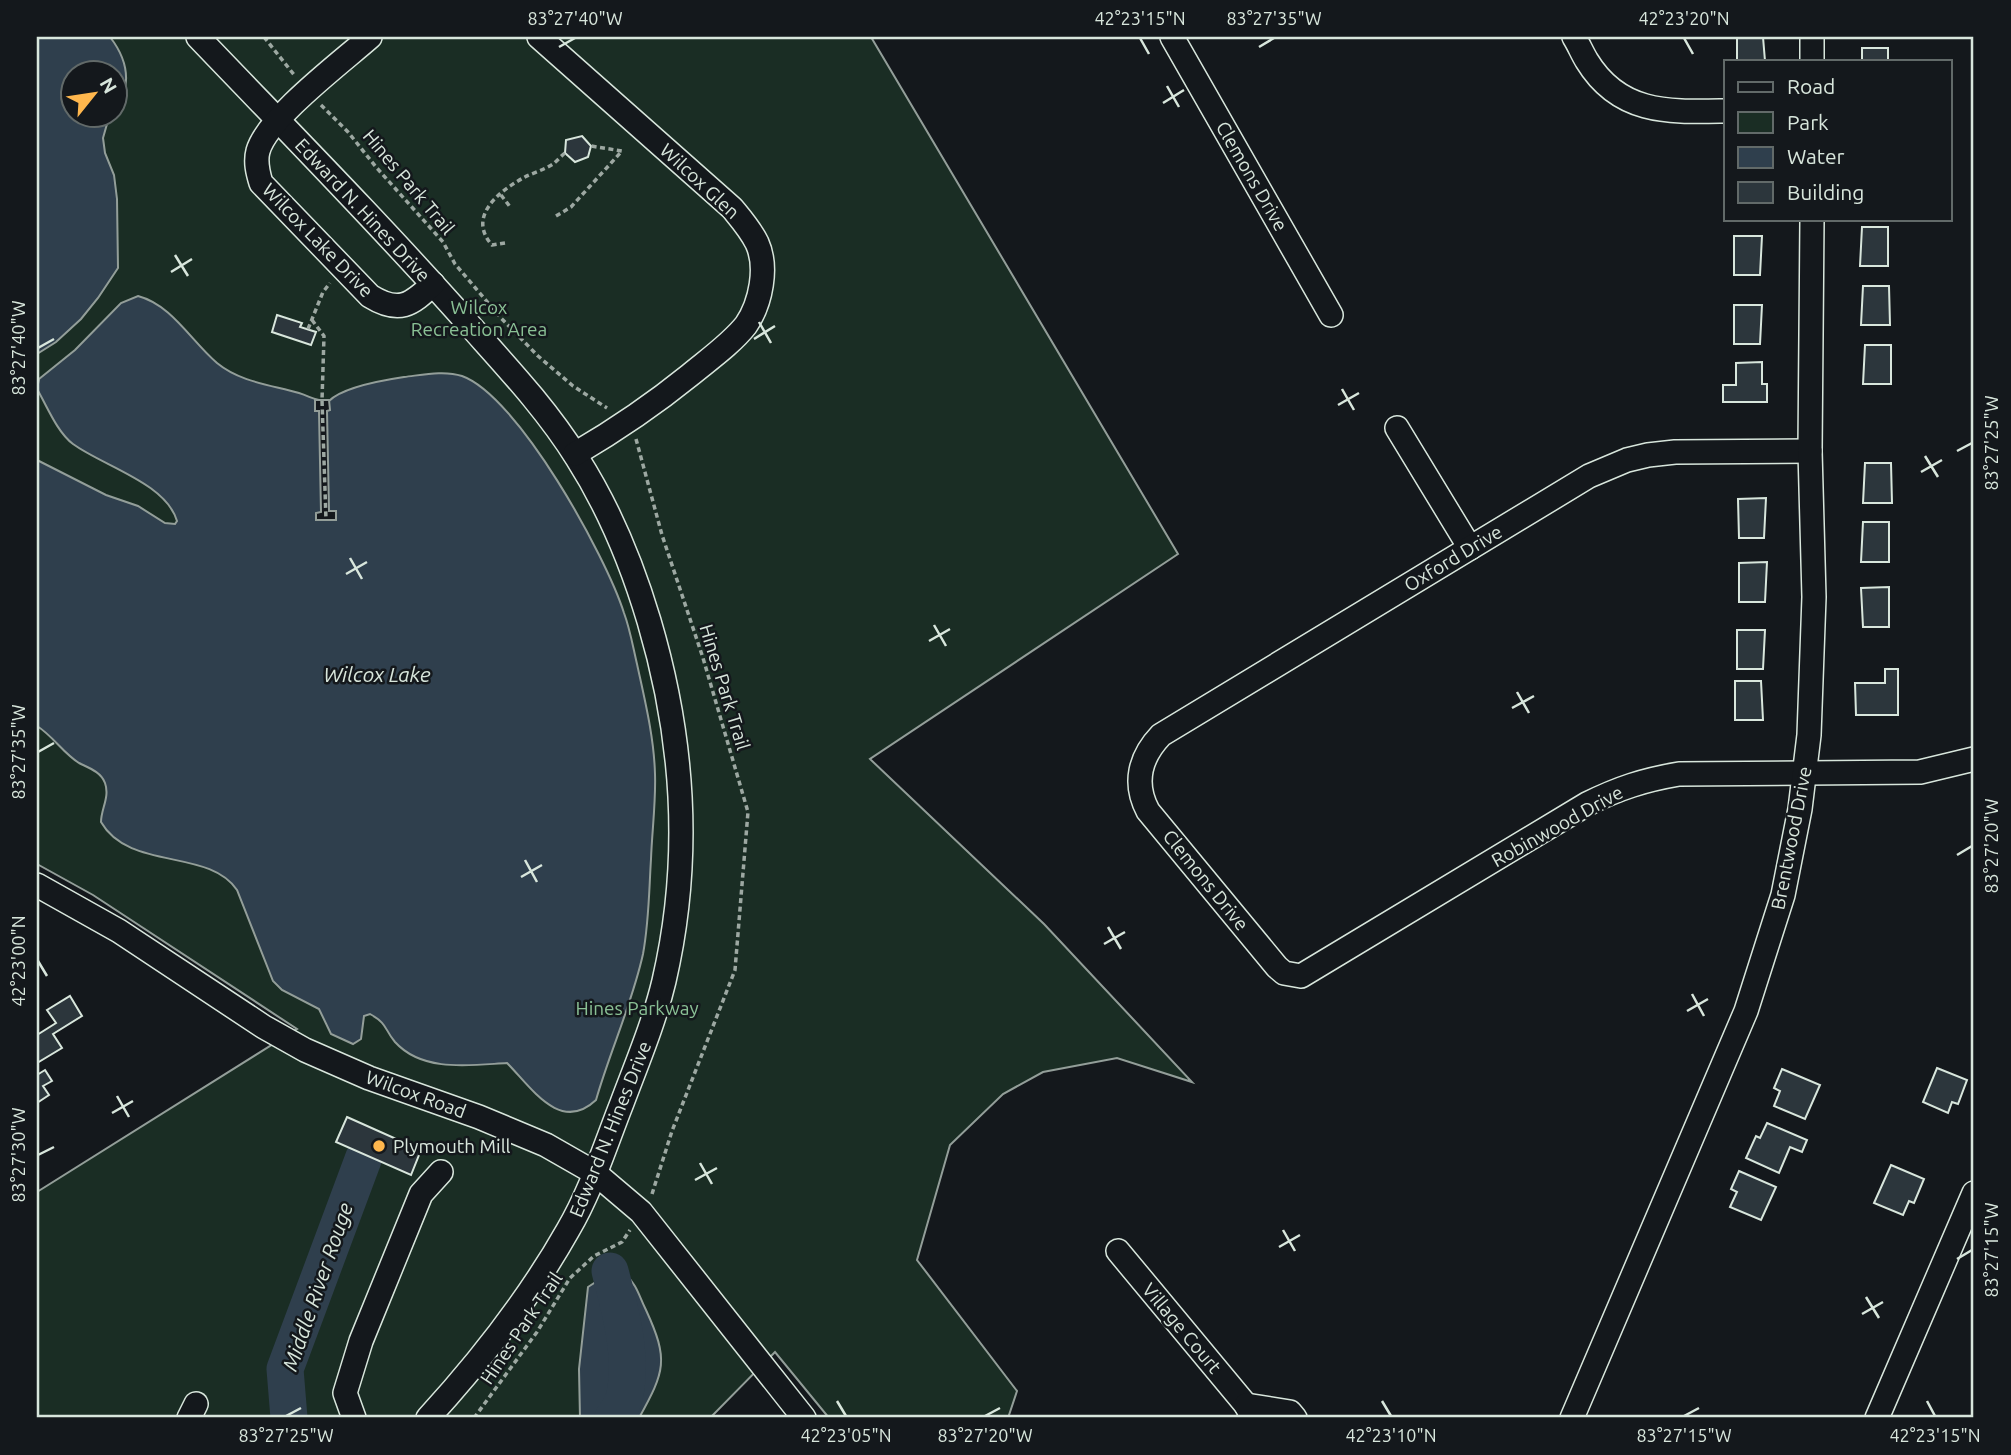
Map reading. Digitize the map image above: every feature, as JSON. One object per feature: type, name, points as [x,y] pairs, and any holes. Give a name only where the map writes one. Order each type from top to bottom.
[{"type":"street","name":"Edward N. Hines Drive","points":[[198,37],[433,284],[519,381],[575,454],[612,523],[644,606],[656,647],[674,732],[682,805],[680,880],[676,918],[663,983],[645,1043],[595,1173],[570,1228],[516,1313],[468,1374],[428,1418]]},
{"type":"street","points":[[278,120],[370,37]]},
{"type":"street","name":"Wilcox Glen","points":[[538,37],[732,208],[749,228],[758,246],[762,269],[760,292],[745,325],[719,352],[649,408],[575,454]]},
{"type":"street","name":"Clemons Drive","points":[[1172,37],[1331,316]]},
{"type":"street","points":[[1574,37],[1597,75],[1628,100],[1641,106],[1669,112],[1724,111]]},
{"type":"street","points":[[1812,37],[1812,60]]},
{"type":"street","name":"Wilcox Lake Drive","points":[[278,120],[257,152],[261,183],[370,296],[383,304],[407,305],[433,284]]},
{"type":"street","name":"Brentwood Drive","points":[[1572,1418],[1746,1011],[1783,895],[1810,735],[1814,610],[1810,451],[1812,220]]},
{"type":"street","points":[[1397,428],[1470,548]]},
{"type":"street","name":"Oxford Drive","points":[[1140,773],[1150,747],[1161,736],[1589,476],[1627,460],[1675,452],[1810,451]]},
{"type":"street","name":"Robinwood Drive","points":[[1292,976],[1308,973],[1587,804],[1644,780],[1679,774],[1920,772],[1974,759]]},
{"type":"street","name":"Clemons Drive","points":[[1140,773],[1140,791],[1147,811],[1277,967],[1292,976]]},
{"type":"street","name":"Wilcox Road","points":[[37,885],[119,931],[264,1027],[305,1050],[369,1078],[512,1131],[545,1145],[595,1173],[641,1213],[804,1418]]},
{"type":"street","points":[[354,1418],[345,1393],[361,1341],[421,1194],[441,1172]]},
{"type":"street","points":[[1877,1418],[1974,1193]]},
{"type":"street","name":"Village Court","points":[[1118,1251],[1249,1411],[1290,1412],[1295,1418]]},
{"type":"path","name":"Hines Park Trail","points":[[264,37],[309,92],[348,132],[443,242],[455,264],[510,327],[573,386],[617,414],[637,439],[662,536],[703,658],[748,812],[735,970],[672,1131],[652,1193],[622,1242],[594,1256],[570,1278],[537,1332],[474,1418]]},
{"type":"path","points":[[556,216],[571,207],[622,150],[591,146]]},
{"type":"path","points":[[506,243],[492,244],[485,236],[481,223],[483,214],[520,180],[552,165],[565,153]]},
{"type":"path","points":[[501,195],[511,208]]},
{"type":"path","points":[[308,329],[323,292],[341,267]]},
{"type":"path","points":[[312,320],[324,336],[322,400],[326,520]]},
{"type":"green space","name":"Hines Parkway","points":[[37,37],[871,37],[1178,554],[870,759],[1044,924],[1192,1082],[1117,1058],[1043,1072],[1003,1094],[950,1145],[917,1260],[1017,1391],[1008,1418],[829,1418],[775,1352],[710,1418],[37,1418],[37,1192],[297,1029],[93,895],[37,864]]},
{"type":"water","points":[[37,37],[110,37],[123,60],[60,60],[60,130],[105,130],[103,138],[105,153],[114,175],[117,199],[118,268],[81,319],[56,342],[37,354]]},
{"type":"water","name":"Wilcox Lake","points":[[138,296],[171,315],[217,363],[236,375],[316,400],[329,401],[354,388],[396,378],[440,373],[462,376],[484,390],[508,413],[533,445],[580,518],[614,587],[628,625],[651,733],[655,785],[643,954],[596,1100],[583,1109],[570,1112],[558,1110],[536,1094],[507,1063],[448,1065],[419,1059],[395,1042],[383,1024],[370,1014],[364,1016],[361,1039],[353,1044],[331,1034],[319,1009],[282,990],[273,981],[237,890],[224,877],[208,869],[149,854],[114,837],[101,822],[106,788],[101,776],[73,759],[37,726],[37,460],[106,495],[138,506],[165,523],[175,524],[177,521],[171,508],[147,486],[67,439],[37,389],[39,379],[75,350],[121,303]]},
{"type":"water","points":[[624,1273],[637,1290],[658,1341],[661,1354],[659,1376],[639,1418],[580,1418],[579,1369],[588,1287],[605,1276]]},
{"type":"pier","points":[[315,400],[329,400],[329,511],[336,511],[336,520],[316,520],[316,513],[321,512],[319,411],[315,411]]},
{"type":"building","points":[[1737,37],[1763,37],[1765,60],[1737,60]]},
{"type":"building","points":[[1862,48],[1888,48],[1888,60],[1862,60]]},
{"type":"building","points":[[582,136],[591,146],[588,157],[575,162],[565,153],[566,140]]},
{"type":"building","points":[[1862,227],[1888,227],[1888,266],[1860,266]]},
{"type":"building","points":[[1734,236],[1762,236],[1760,275],[1734,275]]},
{"type":"building","points":[[1863,286],[1889,286],[1890,325],[1861,325]]},
{"type":"building","points":[[1734,305],[1762,305],[1760,344],[1734,344]]},
{"type":"building","points":[[277,315],[302,323],[300,327],[316,332],[311,345],[272,332]]},
{"type":"building","points":[[1865,345],[1891,345],[1891,384],[1863,384]]},
{"type":"building","points":[[1762,362],[1762,384],[1767,384],[1767,402],[1723,402],[1723,385],[1736,385],[1736,363]]},
{"type":"building","points":[[1865,463],[1891,463],[1892,503],[1863,503]]},
{"type":"building","points":[[1766,498],[1764,538],[1739,538],[1738,499]]},
{"type":"building","points":[[1863,522],[1889,522],[1889,562],[1861,562]]},
{"type":"building","points":[[1767,562],[1765,602],[1739,602],[1739,563]]},
{"type":"building","points":[[1889,587],[1889,627],[1863,627],[1861,588]]},
{"type":"building","points":[[1737,630],[1765,630],[1763,669],[1737,669]]},
{"type":"building","points":[[1885,669],[1898,669],[1898,715],[1856,715],[1855,683],[1885,683]]},
{"type":"building","points":[[1735,681],[1761,681],[1763,720],[1735,720]]},
{"type":"building","points":[[70,996],[82,1016],[53,1034],[62,1048],[37,1063],[37,1035],[56,1023],[47,1010]]},
{"type":"building","points":[[1937,1068],[1967,1080],[1958,1104],[1952,1102],[1948,1113],[1923,1102]]},
{"type":"building","points":[[1782,1069],[1820,1085],[1805,1119],[1774,1106],[1780,1091],[1774,1088]]},
{"type":"building","points":[[45,1070],[52,1081],[43,1086],[49,1095],[37,1103],[37,1075]]},
{"type":"building","name":"Plymouth Mill","points":[[347,1117],[421,1150],[411,1175],[336,1142]]},
{"type":"building","points":[[1767,1123],[1807,1140],[1802,1152],[1790,1147],[1779,1173],[1746,1158],[1756,1136],[1760,1138]]},
{"type":"building","points":[[1891,1165],[1924,1179],[1914,1203],[1909,1201],[1903,1215],[1874,1203]]},
{"type":"building","points":[[1739,1171],[1776,1187],[1761,1220],[1730,1207],[1737,1192],[1731,1189]]},
{"type":"waterway","name":"Middle River Rouge","points":[[289,1418],[285,1369],[364,1157]]},
{"type":"waterway","name":"Middle River Rouge","points":[[610,1271],[627,1351],[624,1398],[613,1418]]},
{"type":"place","name":"Plymouth Mill","points":[[379,1146]]},
{"type":"park label","name":"Wilcox Recreation Area","points":[[479,318]]}]
